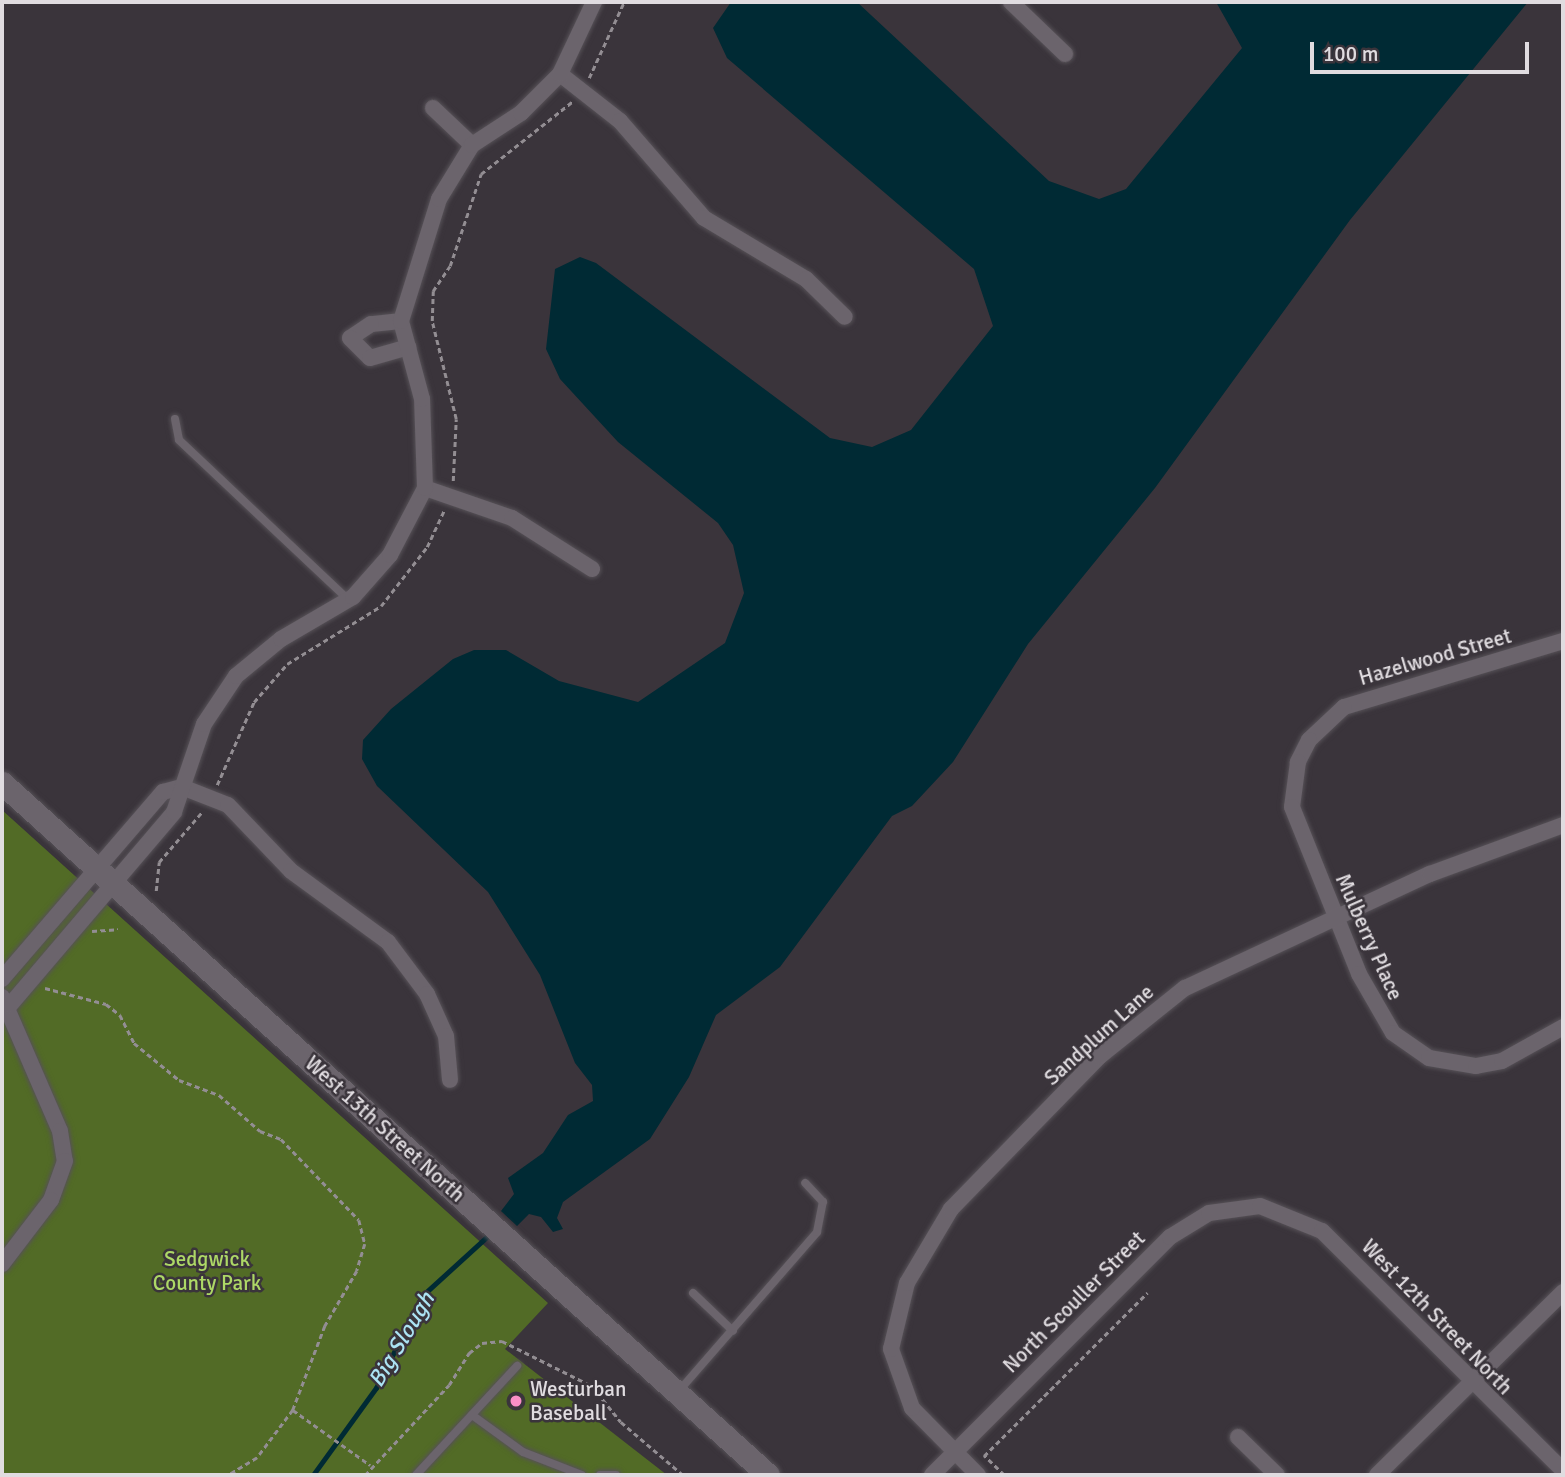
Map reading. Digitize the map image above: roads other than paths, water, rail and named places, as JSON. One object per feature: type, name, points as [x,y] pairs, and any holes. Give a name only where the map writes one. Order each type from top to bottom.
[{"type":"street","points":[[2,1264],[51,1200],[65,1161],[60,1131],[31,1076],[6,1001],[113,888],[174,812],[204,724],[236,676],[281,639],[349,600],[390,555],[425,488],[427,444],[401,321],[446,180],[472,145],[521,113],[561,74],[594,2]]},
{"type":"street","points":[[1011,2],[1065,54]]},
{"type":"street","points":[[561,74],[620,121],[704,218],[806,279],[845,317]]},
{"type":"street","points":[[433,108],[472,145]]},
{"type":"street","points":[[401,321],[371,324],[350,338],[370,358],[408,347]]},
{"type":"street","points":[[425,488],[512,518],[592,569]]},
{"type":"street","name":"Hazelwood Street","points":[[1301,757],[1325,720],[1344,706],[1563,641]]},
{"type":"street","name":"Mulberry Place","points":[[1301,757],[1293,807],[1335,916],[1377,1010],[1394,1033],[1429,1058],[1476,1066],[1502,1061],[1563,1027]]},
{"type":"street","name":"West 13th Street North","points":[[2,783],[93,870],[768,1475]]},
{"type":"street","points":[[2,979],[93,870],[163,792],[182,787],[212,796],[244,818],[291,871],[387,942],[409,965],[446,1036],[450,1080]]},
{"type":"street","name":"Sandplum Lane","points":[[978,1475],[955,1454],[902,1392],[891,1349],[907,1283],[951,1209],[1141,1021],[1231,962],[1489,849],[1563,825]]},
{"type":"street","name":"North Scouller Street","points":[[932,1475],[1170,1237],[1209,1213],[1271,1209]]},
{"type":"street","name":"West 12th Street North","points":[[1271,1209],[1322,1231],[1470,1385],[1563,1470]]},
{"type":"street","points":[[1377,1475],[1563,1292]]},
{"type":"street","points":[[1238,1437],[1276,1475]]},
{"type":"lane","points":[[174,419],[179,440],[349,600]]},
{"type":"lane","points":[[677,1393],[817,1232],[823,1202],[805,1183]]},
{"type":"lane","points":[[693,1293],[733,1331]]},
{"type":"lane","points":[[416,1475],[517,1366]]},
{"type":"lane","points":[[472,1415],[523,1452],[582,1475]]},
{"type":"lane","points":[[600,1475],[616,1475]]},
{"type":"water","points":[[731,2],[857,2],[1049,181],[1099,199],[1126,189],[1242,48],[1216,2],[1528,2],[1350,220],[1155,488],[1028,644],[953,762],[912,806],[892,816],[780,967],[716,1015],[689,1077],[650,1139],[563,1202],[557,1218],[563,1229],[553,1232],[541,1217],[529,1214],[517,1226],[501,1211],[514,1194],[508,1178],[543,1153],[568,1115],[593,1101],[592,1085],[575,1063],[540,975],[488,892],[377,786],[362,759],[363,740],[391,709],[453,659],[474,650],[506,650],[559,681],[638,702],[725,643],[744,593],[733,545],[718,523],[618,442],[560,379],[546,349],[555,269],[580,257],[596,263],[830,438],[872,447],[911,430],[993,326],[974,269],[727,58],[713,28]]},
{"type":"waterway","name":"Big Slough","points":[[313,1475],[376,1388],[422,1296],[490,1234]]},
{"type":"place","name":"Westurban Baseball","points":[[516,1401]]},
{"type":"park label","name":"Sedgwick County Park","points":[[207,1271]]}]
